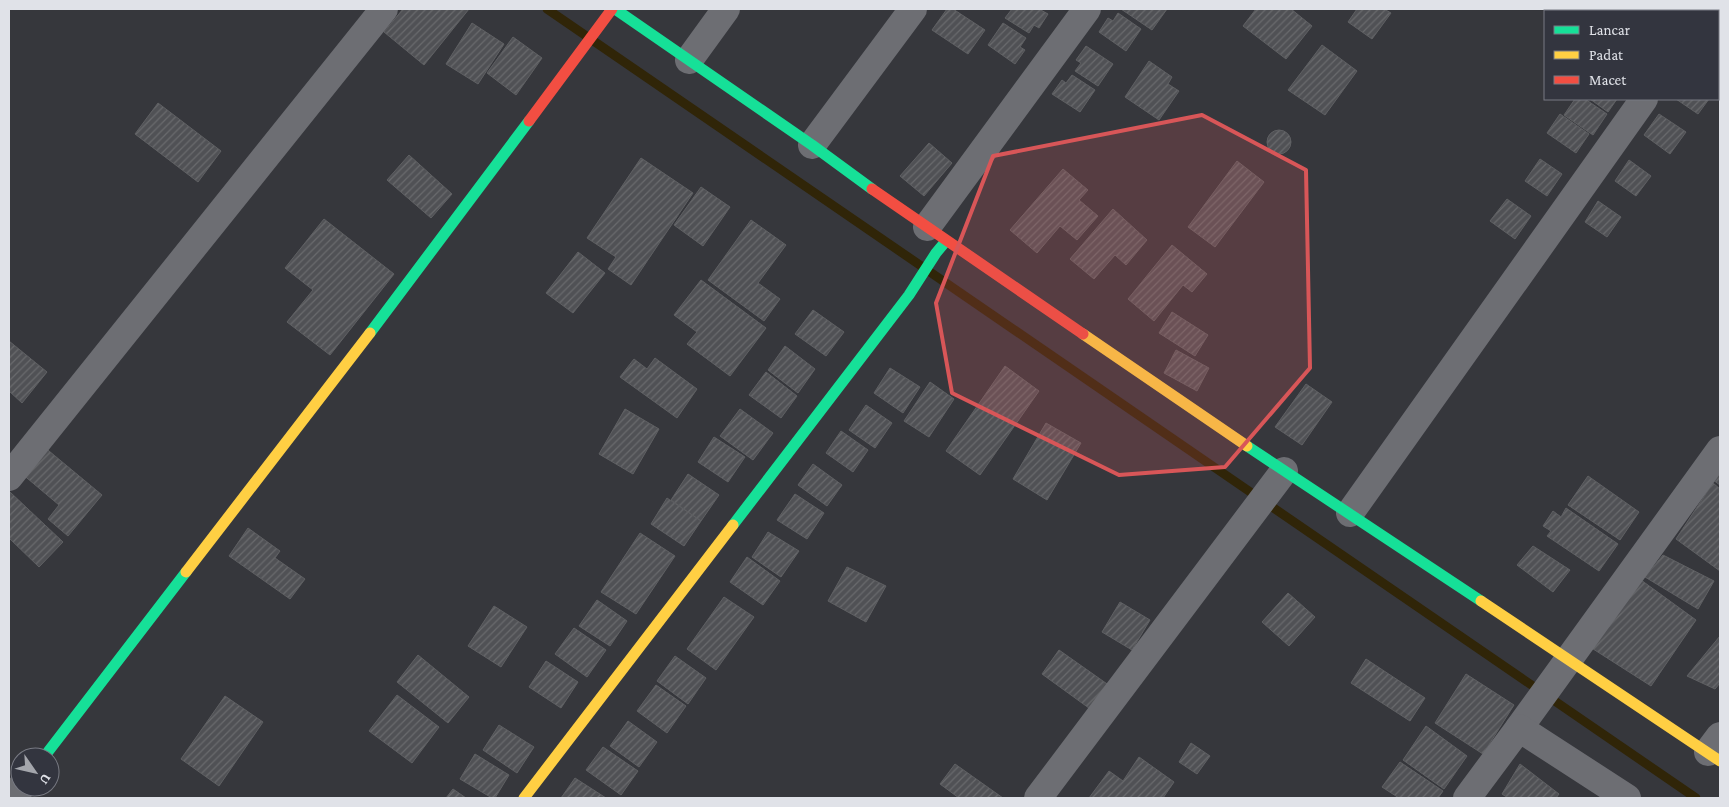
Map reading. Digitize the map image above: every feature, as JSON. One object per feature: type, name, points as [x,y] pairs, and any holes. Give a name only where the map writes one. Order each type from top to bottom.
[{"type":"street","points":[[9,476],[384,9]]},
{"type":"street","points":[[52,747],[435,248],[546,96],[614,9],[812,145],[1276,481],[1350,513],[1564,668],[1716,750]]},
{"type":"street","points":[[689,60],[726,9]]},
{"type":"street","points":[[812,145],[912,9]]},
{"type":"street","points":[[524,798],[909,295],[936,253],[936,234],[1087,9]]},
{"type":"street","points":[[1350,513],[1643,100]]},
{"type":"street","points":[[1467,798],[1564,668],[1720,450]]},
{"type":"street","points":[[1038,798],[1276,481]]},
{"type":"street","points":[[1523,722],[1627,798]]},
{"type":"highlighted area","points":[[1202,115],[1306,170],[1310,368],[1225,467],[1119,475],[952,393],[936,303],[993,156]]},
{"type":"building","points":[[403,9],[469,9],[424,65],[384,32]]},
{"type":"building","points":[[947,9],[953,9],[985,30],[968,54],[932,30]]},
{"type":"building","points":[[1012,9],[1039,9],[1048,14],[1039,28],[1034,25],[1029,33],[1005,18]]},
{"type":"building","points":[[1121,9],[1167,9],[1152,30]]},
{"type":"building","points":[[1256,9],[1291,9],[1312,26],[1286,59],[1243,26]]},
{"type":"building","points":[[1357,9],[1384,9],[1391,13],[1372,39],[1348,22]]},
{"type":"building","points":[[1649,9],[1681,9],[1680,10]]},
{"type":"building","points":[[1118,13],[1141,29],[1126,51],[1099,32],[1108,18],[1113,21]]},
{"type":"building","points":[[472,23],[504,44],[478,84],[446,64]]},
{"type":"building","points":[[1003,23],[1026,38],[1020,47],[1025,50],[1015,64],[988,45]]},
{"type":"building","points":[[513,37],[542,58],[516,95],[487,73]]},
{"type":"building","points":[[1720,39],[1720,69],[1719,68]]},
{"type":"building","points":[[1322,45],[1357,71],[1325,115],[1288,90]]},
{"type":"building","points":[[1086,46],[1113,64],[1098,86],[1075,71],[1081,63],[1076,60]]},
{"type":"building","points":[[1149,61],[1172,77],[1168,84],[1179,91],[1159,120],[1125,97]]},
{"type":"building","points":[[1072,75],[1095,90],[1080,112],[1052,94],[1062,80],[1066,83]]},
{"type":"building","points":[[1574,100],[1586,100],[1607,114],[1593,135],[1564,115]]},
{"type":"building","points":[[1591,100],[1616,100],[1608,112]]},
{"type":"building","points":[[1677,100],[1708,100],[1698,114]]},
{"type":"building","points":[[158,103],[221,151],[198,182],[135,134]]},
{"type":"building","points":[[1560,114],[1589,134],[1576,153],[1547,133]]},
{"type":"building","points":[[1659,114],[1686,132],[1670,154],[1644,135]]},
{"type":"building","points":[[1279,130],[1284,131],[1290,137],[1290,147],[1284,153],[1279,154],[1274,153],[1268,147],[1267,142],[1268,137],[1274,131]]},
{"type":"building","points":[[929,143],[952,163],[924,196],[900,176]]},
{"type":"building","points":[[409,155],[452,194],[431,218],[387,180]]},
{"type":"building","points":[[641,158],[693,193],[631,285],[608,269],[616,257],[587,238]]},
{"type":"building","points":[[1540,159],[1562,174],[1547,196],[1525,181]]},
{"type":"building","points":[[1629,160],[1651,176],[1636,196],[1615,181]]},
{"type":"building","points":[[1237,161],[1264,182],[1215,247],[1188,227]]},
{"type":"building","points":[[1063,169],[1088,190],[1079,200],[1098,216],[1077,240],[1060,226],[1037,253],[1010,230]]},
{"type":"building","points":[[701,187],[730,207],[703,246],[674,225]]},
{"type":"building","points":[[1507,199],[1531,216],[1515,239],[1490,221]]},
{"type":"building","points":[[1598,201],[1621,217],[1607,237],[1585,222]]},
{"type":"building","points":[[1113,209],[1147,240],[1126,265],[1115,255],[1094,279],[1070,259]]},
{"type":"building","points":[[324,219],[394,274],[330,355],[287,322],[313,290],[285,268]]},
{"type":"building","points":[[751,220],[786,245],[758,283],[780,299],[764,321],[708,280]]},
{"type":"building","points":[[1172,245],[1207,274],[1192,292],[1183,285],[1154,321],[1128,299]]},
{"type":"building","points":[[578,252],[605,273],[573,313],[546,293]]},
{"type":"building","points":[[701,280],[766,328],[730,376],[687,344],[697,332],[674,315]]},
{"type":"building","points":[[813,310],[844,332],[826,356],[795,334]]},
{"type":"building","points":[[1172,312],[1208,335],[1195,356],[1159,333]]},
{"type":"building","points":[[9,341],[47,372],[22,403],[9,391]]},
{"type":"building","points":[[785,346],[815,369],[798,393],[768,370]]},
{"type":"building","points":[[1176,350],[1209,368],[1197,391],[1164,373]]},
{"type":"building","points":[[655,358],[697,389],[677,418],[620,377],[634,359],[647,369]]},
{"type":"building","points":[[1005,366],[1039,391],[980,475],[946,451]]},
{"type":"building","points":[[890,368],[920,387],[903,413],[874,393]]},
{"type":"building","points":[[766,372],[797,396],[781,418],[749,395]]},
{"type":"building","points":[[930,382],[954,399],[929,437],[904,421]]},
{"type":"building","points":[[1306,384],[1332,402],[1302,445],[1275,427]]},
{"type":"building","points":[[866,405],[892,423],[875,448],[849,430]]},
{"type":"building","points":[[625,409],[659,429],[633,474],[599,454]]},
{"type":"building","points":[[740,409],[773,433],[753,460],[720,436]]},
{"type":"building","points":[[1046,423],[1081,443],[1047,500],[1013,479]]},
{"type":"building","points":[[841,431],[868,450],[853,472],[826,453]]},
{"type":"building","points":[[714,437],[745,457],[728,482],[698,462]]},
{"type":"building","points":[[43,446],[102,495],[68,536],[48,519],[59,505],[21,473]]},
{"type":"building","points":[[813,464],[842,485],[827,506],[798,485]]},
{"type":"building","points":[[1720,468],[1720,485],[1713,480]]},
{"type":"building","points":[[688,474],[719,495],[701,521],[671,500]]},
{"type":"building","points":[[1588,476],[1639,512],[1620,540],[1568,505]]},
{"type":"building","points":[[1713,483],[1720,489],[1720,571],[1676,539]]},
{"type":"building","points":[[10,492],[63,542],[39,567],[9,538]]},
{"type":"building","points":[[795,494],[824,513],[807,539],[777,520]]},
{"type":"building","points":[[667,498],[701,521],[684,546],[651,524]]},
{"type":"building","points":[[1566,508],[1618,544],[1599,571],[1547,536],[1551,531],[1543,526],[1553,511],[1561,517]]},
{"type":"building","points":[[248,528],[280,551],[275,558],[305,579],[290,599],[229,556]]},
{"type":"building","points":[[768,532],[799,551],[781,577],[752,557]]},
{"type":"building","points":[[640,533],[675,556],[636,614],[601,592]]},
{"type":"building","points":[[1533,546],[1570,570],[1553,592],[1517,565]]},
{"type":"building","points":[[1663,555],[1714,581],[1698,609],[1645,577]]},
{"type":"building","points":[[747,557],[780,581],[763,605],[730,582]]},
{"type":"building","points":[[847,567],[886,586],[866,622],[828,601]]},
{"type":"building","points":[[1641,580],[1696,620],[1651,686],[1590,647]]},
{"type":"building","points":[[1288,593],[1315,617],[1289,646],[1262,622]]},
{"type":"building","points":[[724,597],[754,617],[716,670],[687,649]]},
{"type":"building","points":[[597,600],[627,621],[610,646],[579,626]]},
{"type":"building","points":[[1120,602],[1150,620],[1132,650],[1102,632]]},
{"type":"building","points":[[494,606],[527,627],[501,667],[468,646]]},
{"type":"building","points":[[574,628],[606,650],[587,677],[555,654]]},
{"type":"building","points":[[1720,636],[1720,683],[1715,689],[1687,676]]},
{"type":"building","points":[[1059,650],[1110,686],[1093,711],[1042,674]]},
{"type":"building","points":[[418,655],[469,697],[448,723],[397,682]]},
{"type":"building","points":[[675,656],[706,678],[688,704],[657,681]]},
{"type":"building","points":[[1366,659],[1425,698],[1410,721],[1351,683]]},
{"type":"building","points":[[546,661],[578,682],[561,708],[529,687]]},
{"type":"building","points":[[1466,674],[1514,705],[1483,754],[1435,723]]},
{"type":"building","points":[[656,685],[686,706],[667,733],[637,711]]},
{"type":"building","points":[[397,695],[439,727],[412,763],[369,731]]},
{"type":"building","points":[[225,696],[263,722],[219,786],[181,759]]},
{"type":"building","points":[[628,721],[657,742],[639,767],[610,746]]},
{"type":"building","points":[[499,725],[534,747],[517,773],[483,750]]},
{"type":"building","points":[[1426,726],[1467,756],[1444,789],[1403,760]]},
{"type":"building","points":[[1191,743],[1210,756],[1197,774],[1179,762]]},
{"type":"building","points":[[603,747],[638,771],[621,795],[586,770]]},
{"type":"building","points":[[475,754],[509,775],[495,798],[460,779]]},
{"type":"building","points":[[1139,757],[1174,782],[1163,798],[1089,798],[1109,771],[1123,781]]},
{"type":"building","points":[[1400,762],[1443,791],[1438,798],[1399,798],[1382,787]]},
{"type":"building","points":[[955,764],[1003,798],[959,798],[940,784]]},
{"type":"building","points":[[1520,764],[1559,794],[1556,798],[1508,798],[1502,794]]},
{"type":"building","points":[[575,778],[606,798],[561,798]]},
{"type":"building","points":[[453,789],[466,798],[446,798]]},
{"type":"waterway","points":[[547,9],[1696,798]]},
{"type":"traffic: fast","points":[[615,9],[812,145],[872,189]]},
{"type":"traffic: fast","points":[[370,333],[529,121]]},
{"type":"traffic: fast","points":[[733,525],[909,295],[946,241]]},
{"type":"traffic: fast","points":[[1247,446],[1481,601]]},
{"type":"traffic: fast","points":[[52,747],[186,572]]},
{"type":"traffic: slow","points":[[186,572],[370,333]]},
{"type":"traffic: slow","points":[[1083,334],[1247,446]]},
{"type":"traffic: slow","points":[[524,798],[733,525]]},
{"type":"traffic: slow","points":[[1481,601],[1720,761]]},
{"type":"traffic: jam","points":[[529,121],[612,9]]},
{"type":"traffic: jam","points":[[872,189],[1083,334]]}]
